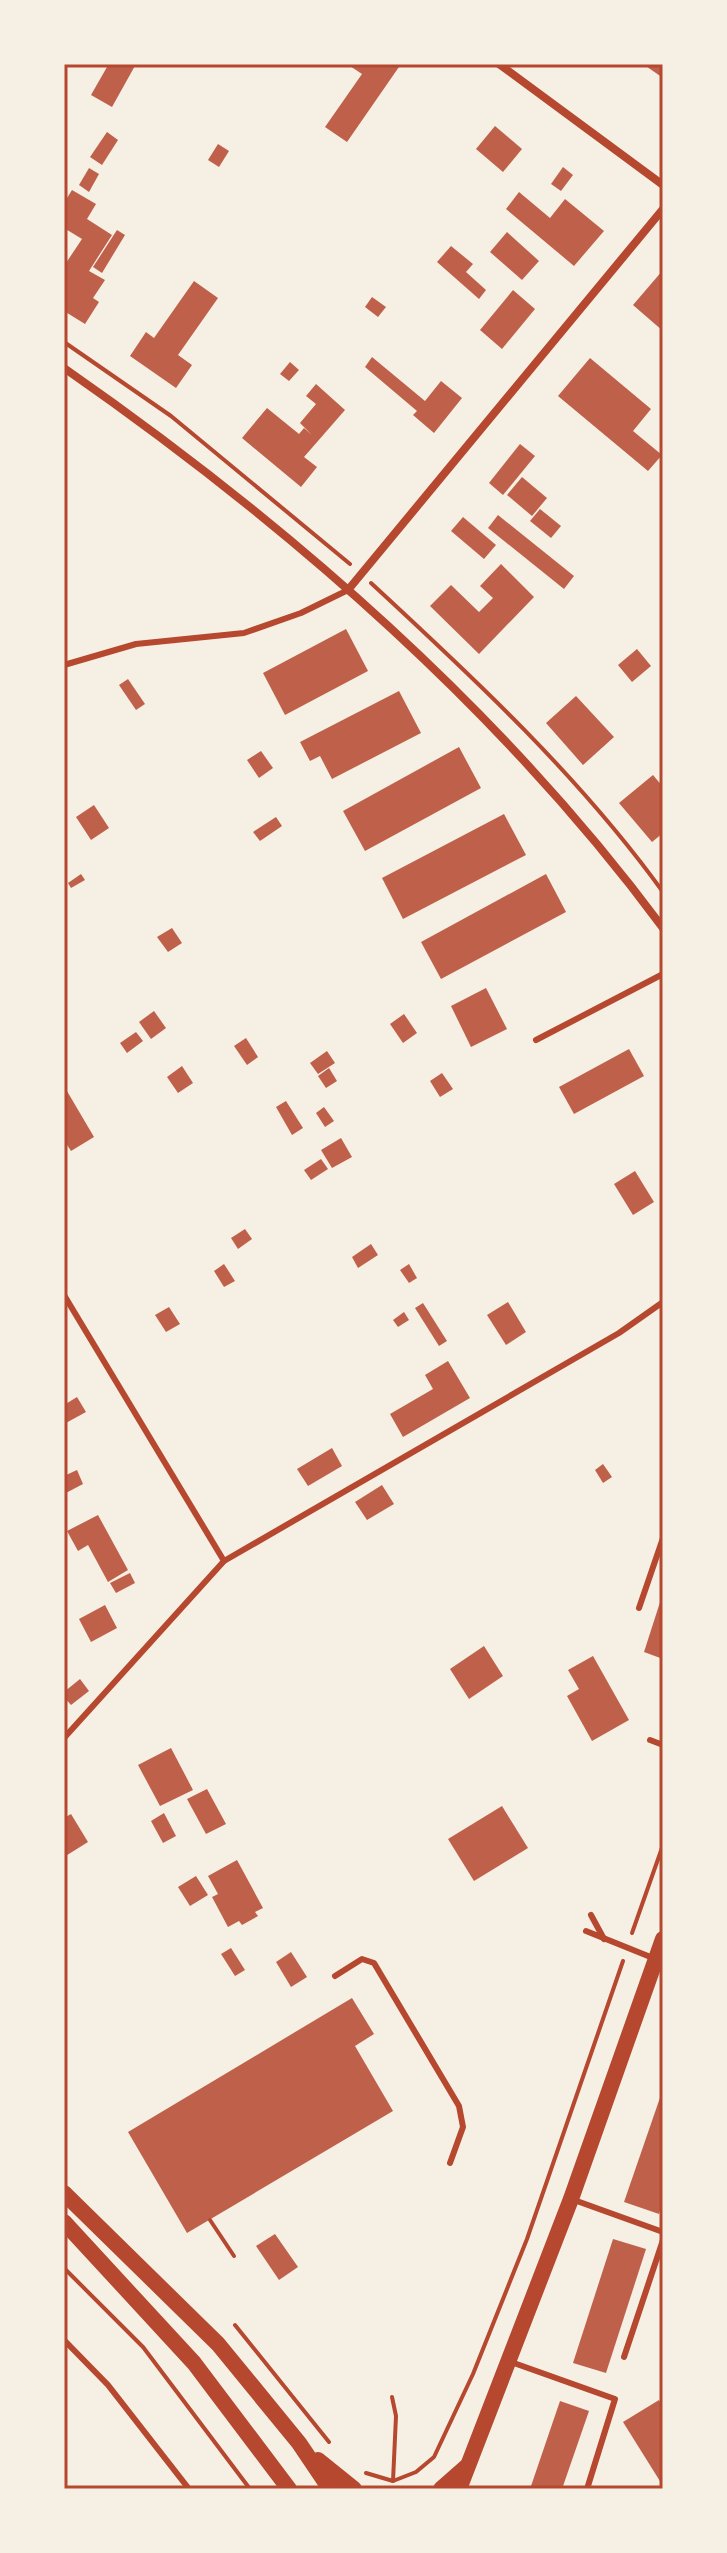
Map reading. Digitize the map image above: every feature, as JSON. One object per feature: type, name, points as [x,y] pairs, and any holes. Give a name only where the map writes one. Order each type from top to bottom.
[{"type":"main road","points":[[459,2489],[571,2199],[663,1939]]},
{"type":"main road","points":[[64,2193],[218,2344],[299,2443],[330,2489]]},
{"type":"main road","points":[[64,2222],[194,2363],[289,2489]]},
{"type":"main road","points":[[299,2443],[354,2489]]},
{"type":"main road","points":[[441,2489],[467,2466]]},
{"type":"street","points":[[499,64],[663,185]]},
{"type":"street","points":[[348,590],[663,209]]},
{"type":"street","points":[[64,368],[162,436],[265,518],[348,590],[474,708],[614,861],[663,928]]},
{"type":"lane","points":[[64,665],[136,644],[244,633],[301,613],[348,590]]},
{"type":"lane","points":[[536,1040],[663,974]]},
{"type":"lane","points":[[64,1295],[224,1561]]},
{"type":"lane","points":[[64,1738],[224,1561],[619,1333],[663,1302]]},
{"type":"lane","points":[[639,1608],[663,1538]]},
{"type":"lane","points":[[64,1721],[70,1732]]},
{"type":"lane","points":[[650,1740],[663,1745]]},
{"type":"lane","points":[[591,1915],[604,1939]]},
{"type":"lane","points":[[586,1931],[656,1959]]},
{"type":"lane","points":[[335,1976],[362,1959],[374,1963],[459,2106],[463,2127],[450,2163]]},
{"type":"lane","points":[[571,2199],[663,2232]]},
{"type":"lane","points":[[624,2357],[663,2240]]},
{"type":"lane","points":[[64,2340],[108,2385],[189,2489]]},
{"type":"lane","points":[[508,2361],[615,2399],[587,2489]]},
{"type":"path","points":[[366,2472],[393,2481],[416,2472],[434,2457],[473,2374],[527,2239],[663,1845]]},
{"type":"path","points":[[210,2220],[234,2256]]},
{"type":"path","points":[[64,2268],[143,2347],[250,2489]]},
{"type":"path","points":[[235,2325],[330,2443]]},
{"type":"path","points":[[392,2397],[396,2416],[393,2481]]},
{"type":"building","points":[[102,64],[136,64],[112,107],[91,95],[107,67]]},
{"type":"building","points":[[347,64],[401,64],[347,142],[325,127],[362,74]]},
{"type":"building","points":[[643,64],[663,64],[663,78]]},
{"type":"building","points":[[495,126],[522,149],[503,172],[476,149]]},
{"type":"building","points":[[107,132],[118,140],[102,165],[90,157]]},
{"type":"building","points":[[218,144],[229,151],[219,167],[208,160]]},
{"type":"building","points":[[563,167],[573,175],[561,191],[551,184]]},
{"type":"building","points":[[89,168],[99,174],[89,192],[79,185]]},
{"type":"building","points":[[72,190],[96,204],[87,219],[112,235],[89,271],[105,280],[93,298],[99,302],[85,324],[64,311],[64,266],[82,239],[64,228],[64,203]]},
{"type":"building","points":[[519,192],[550,218],[565,199],[604,231],[574,266],[506,209]]},
{"type":"building","points":[[117,230],[125,235],[102,273],[93,267]]},
{"type":"building","points":[[507,232],[539,261],[522,280],[490,252]]},
{"type":"building","points":[[451,246],[473,264],[466,272],[486,290],[479,299],[437,262]]},
{"type":"building","points":[[663,270],[663,331],[633,305]]},
{"type":"building","points":[[194,281],[218,298],[178,355],[192,365],[176,388],[130,356],[146,332],[154,338]]},
{"type":"building","points":[[513,290],[535,309],[502,349],[480,330]]},
{"type":"building","points":[[372,297],[386,307],[378,317],[365,307]]},
{"type":"building","points":[[372,357],[425,401],[441,381],[462,398],[434,433],[413,415],[417,411],[365,367]]},
{"type":"building","points":[[590,358],[651,409],[633,431],[662,455],[648,471],[558,396]]},
{"type":"building","points":[[290,362],[299,370],[289,381],[280,374]]},
{"type":"building","points":[[316,384],[345,410],[304,457],[317,467],[301,487],[242,438],[267,408],[299,434],[304,428],[312,435],[300,423],[316,404],[306,396]]},
{"type":"building","points":[[520,444],[535,456],[503,495],[489,483]]},
{"type":"building","points":[[522,477],[547,498],[532,516],[507,495]]},
{"type":"building","points":[[540,509],[561,526],[551,538],[530,521]]},
{"type":"building","points":[[498,515],[574,576],[564,589],[488,528]]},
{"type":"building","points":[[463,517],[496,545],[484,559],[451,531]]},
{"type":"building","points":[[501,564],[534,597],[479,654],[430,606],[451,585],[479,612],[493,598],[480,586]]},
{"type":"building","points":[[346,629],[368,671],[285,715],[263,673]]},
{"type":"building","points":[[637,649],[651,666],[632,682],[618,665]]},
{"type":"building","points":[[128,679],[145,704],[136,710],[119,685]]},
{"type":"building","points":[[399,691],[421,733],[332,779],[320,756],[310,761],[300,742]]},
{"type":"building","points":[[576,696],[614,737],[583,765],[546,723]]},
{"type":"building","points":[[459,747],[481,788],[365,851],[343,811]]},
{"type":"building","points":[[261,751],[273,768],[259,778],[247,760]]},
{"type":"building","points":[[653,775],[663,787],[663,833],[652,842],[619,803]]},
{"type":"building","points":[[94,805],[109,828],[91,840],[76,817]]},
{"type":"building","points":[[504,814],[526,855],[403,919],[382,878]]},
{"type":"building","points":[[276,817],[282,826],[260,841],[253,832]]},
{"type":"building","points":[[81,874],[85,880],[71,888],[68,883]]},
{"type":"building","points":[[546,874],[566,912],[441,979],[421,942]]},
{"type":"building","points":[[172,928],[182,943],[168,952],[157,937]]},
{"type":"building","points":[[486,988],[507,1029],[471,1047],[451,1006]]},
{"type":"building","points":[[154,1011],[166,1028],[151,1039],[139,1022]]},
{"type":"building","points":[[404,1014],[417,1033],[403,1043],[390,1024]]},
{"type":"building","points":[[136,1032],[143,1041],[127,1053],[120,1043]]},
{"type":"building","points":[[246,1038],[258,1057],[247,1065],[234,1046]]},
{"type":"building","points":[[629,1049],[644,1076],[574,1114],[559,1087]]},
{"type":"building","points":[[327,1051],[335,1063],[318,1074],[310,1063]]},
{"type":"building","points":[[182,1066],[193,1083],[178,1093],[167,1077]]},
{"type":"building","points":[[329,1068],[337,1081],[326,1088],[318,1076]]},
{"type":"building","points":[[442,1073],[453,1089],[440,1097],[430,1081]]},
{"type":"building","points":[[64,1086],[94,1137],[71,1151],[64,1140]]},
{"type":"building","points":[[286,1101],[303,1128],[292,1135],[276,1107]]},
{"type":"building","points":[[324,1107],[334,1121],[325,1127],[316,1113]]},
{"type":"building","points":[[341,1138],[352,1157],[332,1168],[321,1150]]},
{"type":"building","points":[[321,1159],[328,1169],[311,1180],[304,1170]]},
{"type":"building","points":[[635,1171],[654,1202],[633,1215],[614,1184]]},
{"type":"building","points":[[245,1229],[252,1239],[238,1249],[231,1238]]},
{"type":"building","points":[[371,1244],[378,1255],[358,1268],[352,1257]]},
{"type":"building","points":[[224,1264],[235,1281],[224,1287],[214,1271]]},
{"type":"building","points":[[409,1264],[417,1278],[409,1283],[400,1270]]},
{"type":"building","points":[[508,1302],[526,1332],[506,1345],[487,1315]]},
{"type":"building","points":[[423,1303],[447,1341],[439,1346],[415,1308]]},
{"type":"building","points":[[169,1307],[180,1324],[166,1332],[155,1315]]},
{"type":"building","points":[[404,1312],[409,1320],[398,1327],[393,1320]]},
{"type":"building","points":[[448,1361],[470,1398],[403,1437],[390,1414],[433,1389],[425,1375]]},
{"type":"building","points":[[77,1397],[86,1412],[64,1424],[64,1405]]},
{"type":"building","points":[[332,1448],[342,1466],[308,1486],[297,1469]]},
{"type":"building","points":[[603,1464],[612,1477],[603,1483],[595,1470]]},
{"type":"building","points":[[77,1470],[83,1484],[64,1494],[64,1476]]},
{"type":"building","points":[[382,1485],[394,1504],[367,1520],[355,1502]]},
{"type":"building","points":[[98,1515],[128,1570],[108,1582],[88,1545],[78,1551],[67,1531]]},
{"type":"building","points":[[130,1573],[135,1583],[116,1593],[110,1583]]},
{"type":"building","points":[[663,1597],[663,1659],[644,1652]]},
{"type":"building","points":[[105,1605],[117,1628],[91,1642],[79,1619]]},
{"type":"building","points":[[484,1646],[503,1676],[469,1699],[450,1669]]},
{"type":"building","points":[[593,1656],[629,1720],[592,1741],[567,1696],[579,1689],[568,1670]]},
{"type":"building","points":[[80,1679],[89,1691],[71,1705],[64,1692]]},
{"type":"building","points":[[171,1748],[193,1790],[160,1806],[138,1765]]},
{"type":"building","points":[[207,1789],[226,1824],[206,1834],[187,1799]]},
{"type":"building","points":[[502,1806],[528,1848],[474,1881],[448,1839]]},
{"type":"building","points":[[164,1813],[176,1836],[163,1843],[151,1821]]},
{"type":"building","points":[[71,1814],[88,1842],[64,1857],[64,1818]]},
{"type":"building","points":[[237,1860],[263,1908],[255,1912],[258,1916],[242,1925],[239,1921],[228,1927],[212,1897],[218,1894],[208,1876]]},
{"type":"building","points":[[196,1876],[208,1895],[190,1906],[178,1887]]},
{"type":"building","points":[[231,1948],[245,1970],[235,1976],[221,1954]]},
{"type":"building","points":[[291,1952],[307,1977],[291,1987],[276,1962]]},
{"type":"building","points":[[352,1998],[374,2034],[355,2046],[393,2111],[187,2233],[128,2132]]},
{"type":"building","points":[[663,2089],[663,2201],[659,2214],[624,2202]]},
{"type":"building","points":[[275,2234],[298,2267],[279,2280],[256,2246]]},
{"type":"building","points":[[613,2239],[646,2249],[606,2373],[573,2363]]},
{"type":"building","points":[[659,2400],[663,2407],[663,2486],[623,2422]]},
{"type":"building","points":[[560,2401],[589,2411],[562,2489],[530,2489]]}]
